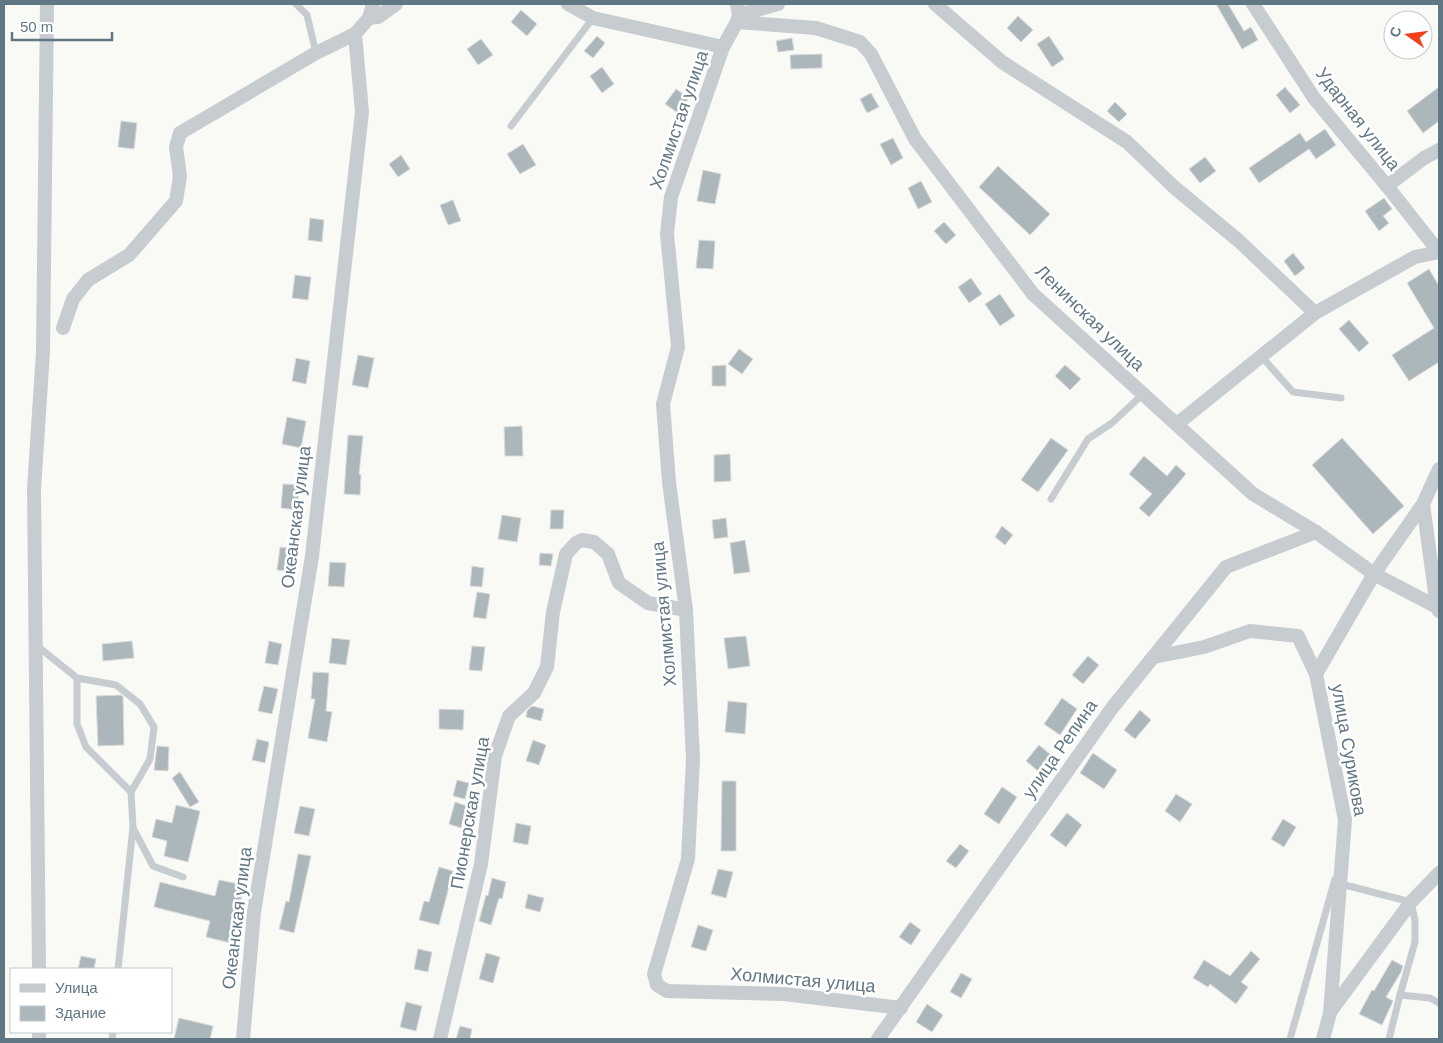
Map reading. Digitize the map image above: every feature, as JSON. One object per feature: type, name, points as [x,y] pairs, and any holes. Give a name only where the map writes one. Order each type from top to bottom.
[{"type":"street","points":[[38,968],[34,489],[43,352],[48,4]]},
{"type":"street","points":[[63,328],[73,299],[88,280],[130,255],[176,201],[180,176],[176,147],[180,132],[316,53],[355,34],[369,18],[373,4]]},
{"type":"street","points":[[369,18],[378,17],[396,4]]},
{"type":"street","points":[[568,4],[593,18],[723,47]]},
{"type":"street","points":[[738,14],[778,4]]},
{"type":"street","points":[[935,4],[1002,62],[1127,142],[1175,188],[1240,242],[1315,313]]},
{"type":"street","name":"Ударная улица","points":[[1253,4],[1314,98],[1387,186],[1439,253]]},
{"type":"street","name":"Холмистая улица","points":[[738,14],[723,47],[671,197],[667,234],[678,347],[663,404],[668,482],[686,610],[693,759],[688,860],[654,974],[657,985],[667,991],[784,994],[901,1008]]},
{"type":"street","name":"Ленинская улица","points":[[738,14],[816,28],[860,42],[871,54],[915,139],[1033,294],[1253,494],[1316,532],[1374,574],[1438,609]]},
{"type":"street","name":"Океанская улица","points":[[243,1039],[254,912],[314,536],[362,112],[355,34]]},
{"type":"street","points":[[1387,186],[1424,158],[1439,150]]},
{"type":"street","points":[[1177,424],[1315,313],[1416,257],[1439,253]]},
{"type":"street","name":"улица Сурикова","points":[[1323,1039],[1330,1013],[1345,820],[1316,674],[1374,574],[1423,504],[1439,469]]},
{"type":"street","points":[[1423,504],[1438,609]]},
{"type":"street","name":"улица Репина","points":[[878,1039],[1106,716],[1226,567],[1316,532]]},
{"type":"street","name":"Пионерская улица","points":[[440,1039],[481,864],[495,756],[509,716],[534,693],[547,667],[553,612],[566,554],[576,543],[582,540],[594,542],[608,554],[619,583],[648,602],[686,610]]},
{"type":"street","points":[[1154,657],[1204,648],[1250,631],[1298,636],[1316,674]]},
{"type":"street","name":"улица Сурикова","points":[[1330,1013],[1411,902],[1439,873]]},
{"type":"lane","points":[[296,4],[307,15],[316,53]]},
{"type":"lane","points":[[511,126],[593,18]]},
{"type":"lane","points":[[1261,356],[1292,392],[1341,398]]},
{"type":"lane","points":[[1051,499],[1088,439],[1112,423],[1144,394]]},
{"type":"lane","points":[[36,644],[77,678],[116,685],[140,704],[154,727],[150,759],[131,792],[133,828],[118,968]]},
{"type":"lane","points":[[77,678],[76,724],[86,747],[131,792]]},
{"type":"lane","points":[[133,828],[154,866],[183,878]]},
{"type":"lane","points":[[1290,1039],[1342,860]]},
{"type":"lane","points":[[1341,884],[1411,902],[1415,920],[1415,942],[1389,1039]]},
{"type":"lane","points":[[1400,995],[1430,998],[1439,1003]]},
{"type":"building","points":[[1216,4],[1228,4],[1244,31],[1251,27],[1258,40],[1242,49]]},
{"type":"building","points":[[521,10],[537,24],[527,36],[511,22]]},
{"type":"building","points":[[1018,16],[1033,30],[1021,42],[1007,28]]},
{"type":"building","points":[[597,36],[605,43],[593,58],[584,51]]},
{"type":"building","points":[[1049,36],[1064,59],[1052,67],[1037,44]]},
{"type":"building","points":[[792,38],[794,50],[778,52],[776,41]]},
{"type":"building","points":[[481,39],[493,55],[478,65],[467,49]]},
{"type":"building","points":[[822,54],[822,68],[791,69],[790,55]]},
{"type":"building","points":[[602,67],[614,84],[602,93],[590,76]]},
{"type":"building","points":[[1285,87],[1300,105],[1290,113],[1276,95]]},
{"type":"building","points":[[1439,87],[1439,121],[1423,133],[1407,111]]},
{"type":"building","points":[[676,89],[689,98],[678,113],[665,104]]},
{"type":"building","points":[[871,93],[879,107],[867,113],[860,99]]},
{"type":"building","points":[[1115,102],[1127,114],[1119,122],[1107,111]]},
{"type":"building","points":[[121,121],[137,123],[134,149],[118,147]]},
{"type":"building","points":[[1325,129],[1336,145],[1316,159],[1309,149],[1259,183],[1249,168],[1300,133],[1306,142]]},
{"type":"building","points":[[893,138],[903,158],[891,165],[880,144]]},
{"type":"building","points":[[523,144],[536,165],[520,174],[507,154]]},
{"type":"building","points":[[401,155],[410,169],[398,177],[389,164]]},
{"type":"building","points":[[1205,157],[1216,171],[1200,183],[1189,169]]},
{"type":"building","points":[[998,166],[1050,214],[1030,235],[979,187]]},
{"type":"building","points":[[703,170],[721,174],[715,204],[697,201]]},
{"type":"building","points":[[921,181],[932,202],[918,209],[908,188]]},
{"type":"building","points":[[1384,198],[1392,209],[1383,216],[1389,223],[1379,231],[1365,211]]},
{"type":"building","points":[[453,200],[461,221],[448,225],[440,205]]},
{"type":"building","points":[[310,218],[324,220],[322,242],[308,240]]},
{"type":"building","points":[[944,222],[956,235],[946,244],[934,231]]},
{"type":"building","points":[[699,240],[715,241],[713,269],[696,268]]},
{"type":"building","points":[[1293,253],[1305,268],[1295,276],[1284,261]]},
{"type":"building","points":[[1429,269],[1439,286],[1439,362],[1409,381],[1392,355],[1434,328],[1407,283]]},
{"type":"building","points":[[295,275],[311,277],[308,300],[292,298]]},
{"type":"building","points":[[971,278],[982,294],[969,303],[958,287]]},
{"type":"building","points":[[1000,294],[1015,316],[1000,326],[985,304]]},
{"type":"building","points":[[1349,320],[1369,343],[1359,352],[1339,329]]},
{"type":"building","points":[[739,349],[753,359],[742,374],[728,364]]},
{"type":"building","points":[[358,355],[374,358],[368,388],[352,385]]},
{"type":"building","points":[[296,358],[310,361],[306,384],[292,381]]},
{"type":"building","points":[[726,365],[726,386],[712,386],[712,366]]},
{"type":"building","points":[[1065,365],[1081,379],[1070,390],[1055,376]]},
{"type":"building","points":[[287,417],[306,421],[301,448],[282,444]]},
{"type":"building","points":[[522,426],[523,456],[505,456],[504,427]]},
{"type":"building","points":[[348,435],[363,436],[359,474],[361,475],[360,495],[344,494]]},
{"type":"building","points":[[1051,438],[1068,450],[1038,492],[1021,480]]},
{"type":"building","points":[[1342,438],[1404,506],[1373,534],[1312,465]]},
{"type":"building","points":[[730,454],[731,481],[714,482],[714,455]]},
{"type":"building","points":[[1144,456],[1167,476],[1176,465],[1186,474],[1149,517],[1139,508],[1152,494],[1129,474]]},
{"type":"building","points":[[283,484],[300,485],[297,510],[281,508]]},
{"type":"building","points":[[551,510],[564,510],[563,529],[550,529]]},
{"type":"building","points":[[502,515],[521,518],[517,542],[498,539]]},
{"type":"building","points":[[726,518],[728,537],[714,539],[712,520]]},
{"type":"building","points":[[1002,526],[1013,535],[1005,545],[995,537]]},
{"type":"building","points":[[745,540],[750,572],[734,574],[730,543]]},
{"type":"building","points":[[280,547],[295,549],[292,572],[277,570]]},
{"type":"building","points":[[540,553],[553,554],[551,566],[539,565]]},
{"type":"building","points":[[330,562],[346,563],[344,587],[328,586]]},
{"type":"building","points":[[472,566],[484,568],[482,587],[470,586]]},
{"type":"building","points":[[477,592],[490,594],[486,619],[473,617]]},
{"type":"building","points":[[746,636],[750,666],[728,669],[724,638]]},
{"type":"building","points":[[332,638],[350,640],[346,665],[329,663]]},
{"type":"building","points":[[132,641],[134,658],[103,661],[102,644]]},
{"type":"building","points":[[269,641],[282,644],[278,665],[265,663]]},
{"type":"building","points":[[472,646],[485,647],[482,671],[469,670]]},
{"type":"building","points":[[1088,656],[1099,665],[1083,684],[1072,675]]},
{"type":"building","points":[[313,672],[329,673],[326,711],[332,712],[327,742],[308,738],[315,699],[311,699]]},
{"type":"building","points":[[264,686],[278,689],[272,714],[258,711]]},
{"type":"building","points":[[121,695],[123,697],[124,745],[98,746],[96,696]]},
{"type":"building","points":[[1062,698],[1077,709],[1060,735],[1044,724]]},
{"type":"building","points":[[728,701],[747,703],[745,734],[725,732]]},
{"type":"building","points":[[532,706],[544,709],[541,721],[526,717],[527,711]]},
{"type":"building","points":[[439,709],[464,710],[463,730],[439,729]]},
{"type":"building","points":[[1140,710],[1151,720],[1135,739],[1124,730]]},
{"type":"building","points":[[257,739],[269,742],[265,763],[252,760]]},
{"type":"building","points":[[533,740],[546,745],[539,765],[526,761]]},
{"type":"building","points":[[1039,745],[1051,755],[1038,771],[1026,761]]},
{"type":"building","points":[[157,746],[169,747],[168,771],[154,770]]},
{"type":"building","points":[[1093,753],[1117,770],[1104,789],[1080,773]]},
{"type":"building","points":[[180,772],[199,802],[190,807],[172,778]]},
{"type":"building","points":[[457,780],[469,783],[465,799],[453,796]]},
{"type":"building","points":[[722,781],[736,781],[736,851],[721,851]]},
{"type":"building","points":[[1002,787],[1017,797],[999,824],[984,814]]},
{"type":"building","points":[[1176,794],[1192,804],[1180,822],[1165,811]]},
{"type":"building","points":[[455,802],[467,806],[461,828],[449,824]]},
{"type":"building","points":[[176,805],[200,811],[188,862],[164,856],[167,841],[152,837],[156,819],[172,823]]},
{"type":"building","points":[[300,806],[315,809],[309,836],[294,833]]},
{"type":"building","points":[[1067,813],[1082,825],[1066,847],[1050,835]]},
{"type":"building","points":[[1283,819],[1296,827],[1284,847],[1271,839]]},
{"type":"building","points":[[516,823],[531,826],[528,845],[513,842]]},
{"type":"building","points":[[960,844],[969,851],[956,868],[946,861]]},
{"type":"building","points":[[298,854],[311,856],[294,933],[279,929],[286,901],[289,902]]},
{"type":"building","points":[[439,867],[453,871],[439,925],[419,920],[424,901],[429,902]]},
{"type":"building","points":[[718,869],[733,872],[726,898],[711,894]]},
{"type":"building","points":[[492,878],[506,882],[502,899],[499,898],[491,925],[479,921]]},
{"type":"building","points":[[219,880],[244,885],[231,943],[206,937],[210,921],[154,907],[160,882],[215,896]]},
{"type":"building","points":[[528,894],[544,898],[540,912],[525,908]]},
{"type":"building","points":[[910,922],[921,930],[911,945],[899,937]]},
{"type":"building","points":[[698,925],[713,930],[706,951],[691,947]]},
{"type":"building","points":[[418,949],[432,952],[428,972],[414,969]]},
{"type":"building","points":[[1251,951],[1260,959],[1241,982],[1248,987],[1236,1004],[1210,984],[1208,987],[1193,978],[1204,960],[1230,976]]},
{"type":"building","points":[[486,953],[500,957],[493,983],[479,979]]},
{"type":"building","points":[[81,956],[96,959],[94,968],[78,968]]},
{"type":"building","points":[[1392,960],[1403,966],[1386,997],[1393,1001],[1382,1025],[1359,1014]]},
{"type":"building","points":[[961,973],[972,979],[961,998],[950,992]]},
{"type":"building","points":[[406,1002],[422,1006],[416,1031],[400,1027]]},
{"type":"building","points":[[927,1004],[943,1015],[932,1032],[916,1022]]},
{"type":"building","points":[[179,1018],[213,1026],[210,1039],[174,1039]]},
{"type":"building","points":[[460,1026],[472,1029],[470,1039],[456,1039]]}]
